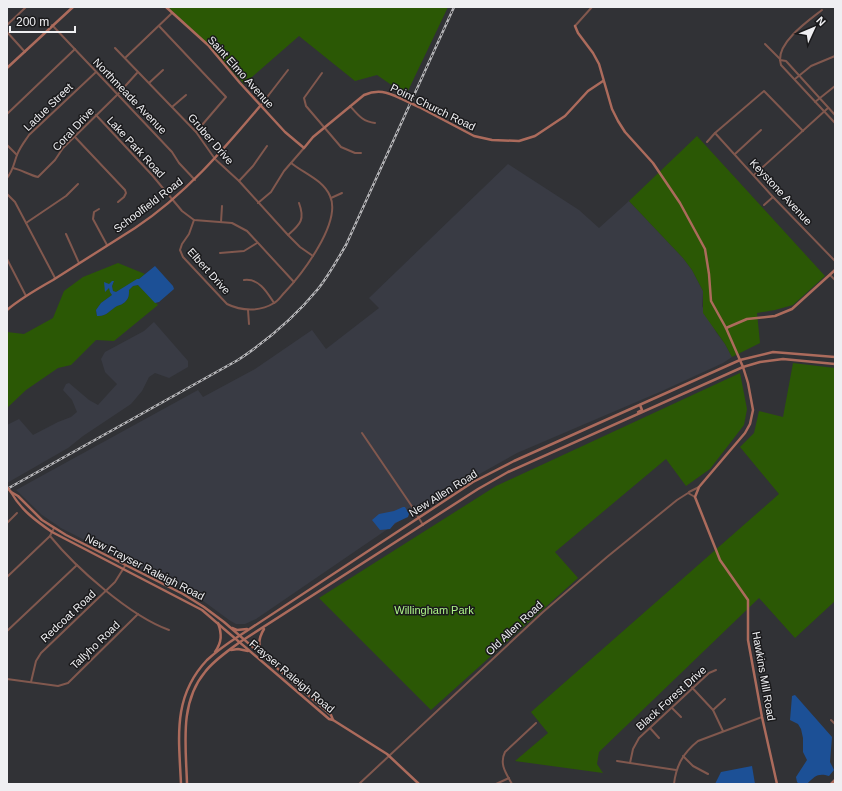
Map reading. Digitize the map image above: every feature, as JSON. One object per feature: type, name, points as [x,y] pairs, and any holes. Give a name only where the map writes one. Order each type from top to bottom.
[{"type":"main road","points":[[7,68],[73,7]]},
{"type":"main road","name":"Saint Elmo Avenue","points":[[166,7],[208,45],[240,83],[285,132],[304,148]]},
{"type":"main road","points":[[575,26],[578,33],[593,53],[599,64],[612,109],[618,121],[625,132],[653,163],[680,203],[705,249],[711,300],[726,328],[743,367],[748,383],[753,410],[750,424],[745,434],[699,487],[696,497]]},
{"type":"main road","name":"Point Church Road","points":[[304,148],[313,137],[350,106],[364,95],[375,91],[388,93],[400,98],[474,136],[492,140],[519,141],[535,136],[565,116],[588,91],[603,81]]},
{"type":"main road","name":"Schoolfield Road","points":[[7,310],[26,296],[136,227],[172,199],[195,180],[215,159],[261,105]]},
{"type":"main road","points":[[726,328],[747,319],[774,316],[792,309],[835,270]]},
{"type":"main road","name":"New Allen Road","points":[[181,784],[180,711],[188,688],[199,670],[214,654],[249,628],[473,482],[514,461],[740,360],[773,352],[835,357]]},
{"type":"main road","name":"New Allen Road","points":[[187,784],[186,723],[189,701],[204,672],[216,660],[240,642],[478,489],[508,472],[743,367],[760,362],[783,359],[835,364]]},
{"type":"main road","points":[[633,416],[642,410],[640,405]]},
{"type":"main road","points":[[7,487],[23,508],[36,521],[52,532]]},
{"type":"main road","points":[[11,492],[18,496],[42,520],[54,528]]},
{"type":"main road","name":"Hawkins Mill Road","points":[[696,497],[720,560],[748,600],[748,640],[762,716],[777,784]]},
{"type":"main road","name":"New Frayser Raleigh Road","points":[[54,528],[195,601],[244,640]]},
{"type":"main road","name":"New Frayser Raleigh Road","points":[[52,532],[123,570],[193,604],[240,642]]},
{"type":"main road","points":[[214,654],[222,638],[218,623]]},
{"type":"main road","points":[[264,658],[260,649],[259,639],[265,627]]},
{"type":"main road","points":[[230,628],[241,630],[249,628]]},
{"type":"main road","name":"Frayser Raleigh Road","points":[[244,640],[331,716],[333,720]]},
{"type":"main road","name":"Frayser Raleigh Road","points":[[240,642],[329,719],[370,742],[390,756],[419,784]]},
{"type":"main road","points":[[225,653],[238,649],[250,652]]},
{"type":"main road","points":[[831,784],[835,780]]},
{"type":"street","points":[[7,25],[26,7]]},
{"type":"street","points":[[575,26],[592,7]]},
{"type":"street","points":[[780,60],[780,55],[786,41],[822,10]]},
{"type":"street","points":[[125,58],[172,13]]},
{"type":"street","name":"Northmeade Avenue","points":[[52,25],[172,152],[179,163],[195,180]]},
{"type":"street","points":[[159,26],[226,97],[196,132]]},
{"type":"street","points":[[7,32],[25,52]]},
{"type":"street","points":[[765,44],[780,60],[782,65],[835,123]]},
{"type":"street","name":"Gruber Drive","points":[[115,48],[196,132],[215,159],[239,181],[300,247],[313,256]]},
{"type":"street","points":[[7,114],[75,49]]},
{"type":"street","points":[[795,79],[811,66],[835,56]]},
{"type":"street","points":[[780,60],[786,61],[835,115]]},
{"type":"street","points":[[149,83],[163,70]]},
{"type":"street","points":[[261,105],[288,70]]},
{"type":"street","name":"Ladue Street","points":[[7,178],[11,173],[23,143],[29,135],[96,72]]},
{"type":"street","name":"Coral Drive","points":[[13,168],[21,169],[33,176],[38,177],[55,160],[74,136],[118,94],[138,72]]},
{"type":"street","points":[[322,73],[304,98],[306,106],[341,148],[355,153],[361,153]]},
{"type":"street","points":[[815,102],[835,86]]},
{"type":"street","points":[[707,142],[715,133],[764,90],[802,131]]},
{"type":"street","points":[[172,107],[186,95]]},
{"type":"street","points":[[350,106],[362,119],[367,122],[375,123]]},
{"type":"street","points":[[754,176],[828,108]]},
{"type":"street","name":"Lake Park Road","points":[[96,115],[152,175],[182,211],[194,220]]},
{"type":"street","points":[[735,154],[761,130]]},
{"type":"street","name":"Keystone Avenue","points":[[715,133],[773,197],[835,261]]},
{"type":"street","points":[[74,136],[125,190],[126,193],[124,197],[118,202]]},
{"type":"street","points":[[7,145],[17,155]]},
{"type":"street","points":[[239,181],[253,166],[267,146]]},
{"type":"street","name":"Point Church Road","points":[[258,203],[271,192],[284,171],[304,148]]},
{"type":"street","points":[[248,324],[248,310],[260,309],[274,303],[294,282],[322,241],[331,219],[331,198],[326,189],[319,181],[302,172],[291,163]]},
{"type":"street","points":[[26,223],[66,196],[78,184]]},
{"type":"street","points":[[331,198],[342,193]]},
{"type":"street","points":[[7,194],[14,202],[55,278]]},
{"type":"street","points":[[764,205],[773,197]]},
{"type":"street","points":[[288,235],[295,230],[301,221],[303,213],[299,203]]},
{"type":"street","points":[[221,222],[222,206]]},
{"type":"street","points":[[99,209],[94,212],[93,219],[107,245]]},
{"type":"street","points":[[194,220],[232,223],[247,231],[294,282]]},
{"type":"street","name":"Elbert Drive","points":[[194,220],[189,234],[180,250],[183,257],[227,304],[236,308],[248,310]]},
{"type":"street","points":[[66,234],[79,263]]},
{"type":"street","points":[[220,253],[244,251],[257,243]]},
{"type":"street","points":[[7,259],[26,296]]},
{"type":"street","points":[[830,275],[835,280]]},
{"type":"street","points":[[244,280],[258,283],[267,292],[274,303]]},
{"type":"street","points":[[362,433],[423,525]]},
{"type":"street","name":"Old Allen Road","points":[[359,784],[558,599],[659,515],[688,493],[699,487]]},
{"type":"street","points":[[688,493],[696,497]]},
{"type":"street","points":[[7,523],[17,513]]},
{"type":"street","points":[[7,577],[50,536],[54,528]]},
{"type":"street","points":[[50,536],[106,591],[138,614],[158,626],[169,630]]},
{"type":"street","points":[[7,631],[77,564]]},
{"type":"street","name":"Redcoat Road","points":[[31,682],[36,661],[41,653],[115,582],[125,566]]},
{"type":"street","name":"Tallyho Road","points":[[31,682],[58,686],[68,683],[138,614]]},
{"type":"street","name":"Black Forest Drive","points":[[630,763],[636,743],[693,688],[711,672],[716,670]]},
{"type":"street","points":[[7,680],[31,682]]},
{"type":"street","points":[[685,680],[713,710],[723,731]]},
{"type":"street","points":[[713,710],[724,699]]},
{"type":"street","points":[[672,708],[681,717]]},
{"type":"street","points":[[674,784],[676,770],[683,756],[689,748],[698,741],[762,716]]},
{"type":"street","points":[[831,720],[835,724]]},
{"type":"street","points":[[512,784],[502,765],[502,757],[505,752],[536,723]]},
{"type":"street","points":[[650,728],[659,738]]},
{"type":"street","points":[[683,756],[693,766],[708,774]]},
{"type":"street","points":[[617,761],[676,770]]},
{"type":"street","points":[[496,784],[509,778]]},
{"type":"shaded area","points":[[508,164],[579,210],[599,228],[629,201],[683,258],[692,270],[703,291],[702,306],[732,357],[723,363],[662,391],[517,453],[417,509],[256,619],[245,624],[236,624],[229,620],[183,586],[139,568],[61,528],[42,515],[16,490],[198,390],[203,397],[255,369],[312,330],[326,349],[379,308],[369,298]]},
{"type":"shaded area","points":[[154,322],[188,361],[188,367],[169,378],[155,373],[149,377],[142,391],[131,404],[83,436],[68,448],[7,483],[7,425],[19,419],[33,435],[71,417],[77,412],[72,400],[63,390],[66,384],[69,383],[89,400],[98,405],[117,384],[105,372],[101,359],[105,352],[144,331]]},
{"type":"green space","points":[[168,7],[448,7],[406,95],[377,75],[355,81],[299,36],[244,84],[211,47]]},
{"type":"green space","points":[[697,136],[825,276],[793,305],[757,313],[760,343],[732,357],[725,344],[703,313],[703,291],[692,270],[683,258],[629,201]]},
{"type":"green space","points":[[118,263],[145,274],[116,292],[113,291],[112,286],[114,281],[106,292],[109,288],[112,295],[101,303],[96,310],[97,316],[105,314],[124,303],[128,298],[129,290],[133,286],[138,285],[158,305],[114,341],[96,340],[71,365],[58,368],[26,390],[7,408],[7,332],[24,334],[53,318],[64,291],[83,277]]},
{"type":"green space","points":[[793,363],[835,368],[835,601],[795,638],[759,598],[599,752],[597,764],[603,773],[515,761],[548,733],[531,712],[779,494],[740,447],[754,433],[759,411],[783,417]]},
{"type":"green space","name":"Willingham Park","points":[[740,373],[747,409],[744,425],[710,469],[686,486],[666,459],[555,552],[578,578],[431,710],[319,598],[496,486]]},
{"type":"water","points":[[155,266],[174,289],[159,302],[155,303],[138,285],[133,286],[129,290],[128,298],[124,303],[105,314],[97,316],[96,310],[101,303],[112,295],[109,288],[105,292],[104,282],[109,284],[114,281],[112,286],[113,291],[116,292],[139,279]]},
{"type":"water","points":[[405,507],[409,514],[408,517],[395,523],[390,529],[380,530],[372,520],[379,514],[394,511]]},
{"type":"water","points":[[795,695],[832,737],[830,762],[834,770],[829,776],[817,776],[807,784],[799,784],[796,777],[807,760],[803,752],[803,738],[801,729],[798,724],[790,720],[792,696]]},
{"type":"water","points":[[752,766],[755,784],[715,784],[721,772]]},
{"type":"railway","points":[[7,489],[238,360],[281,328],[300,309],[326,278],[346,245],[454,7]]}]
